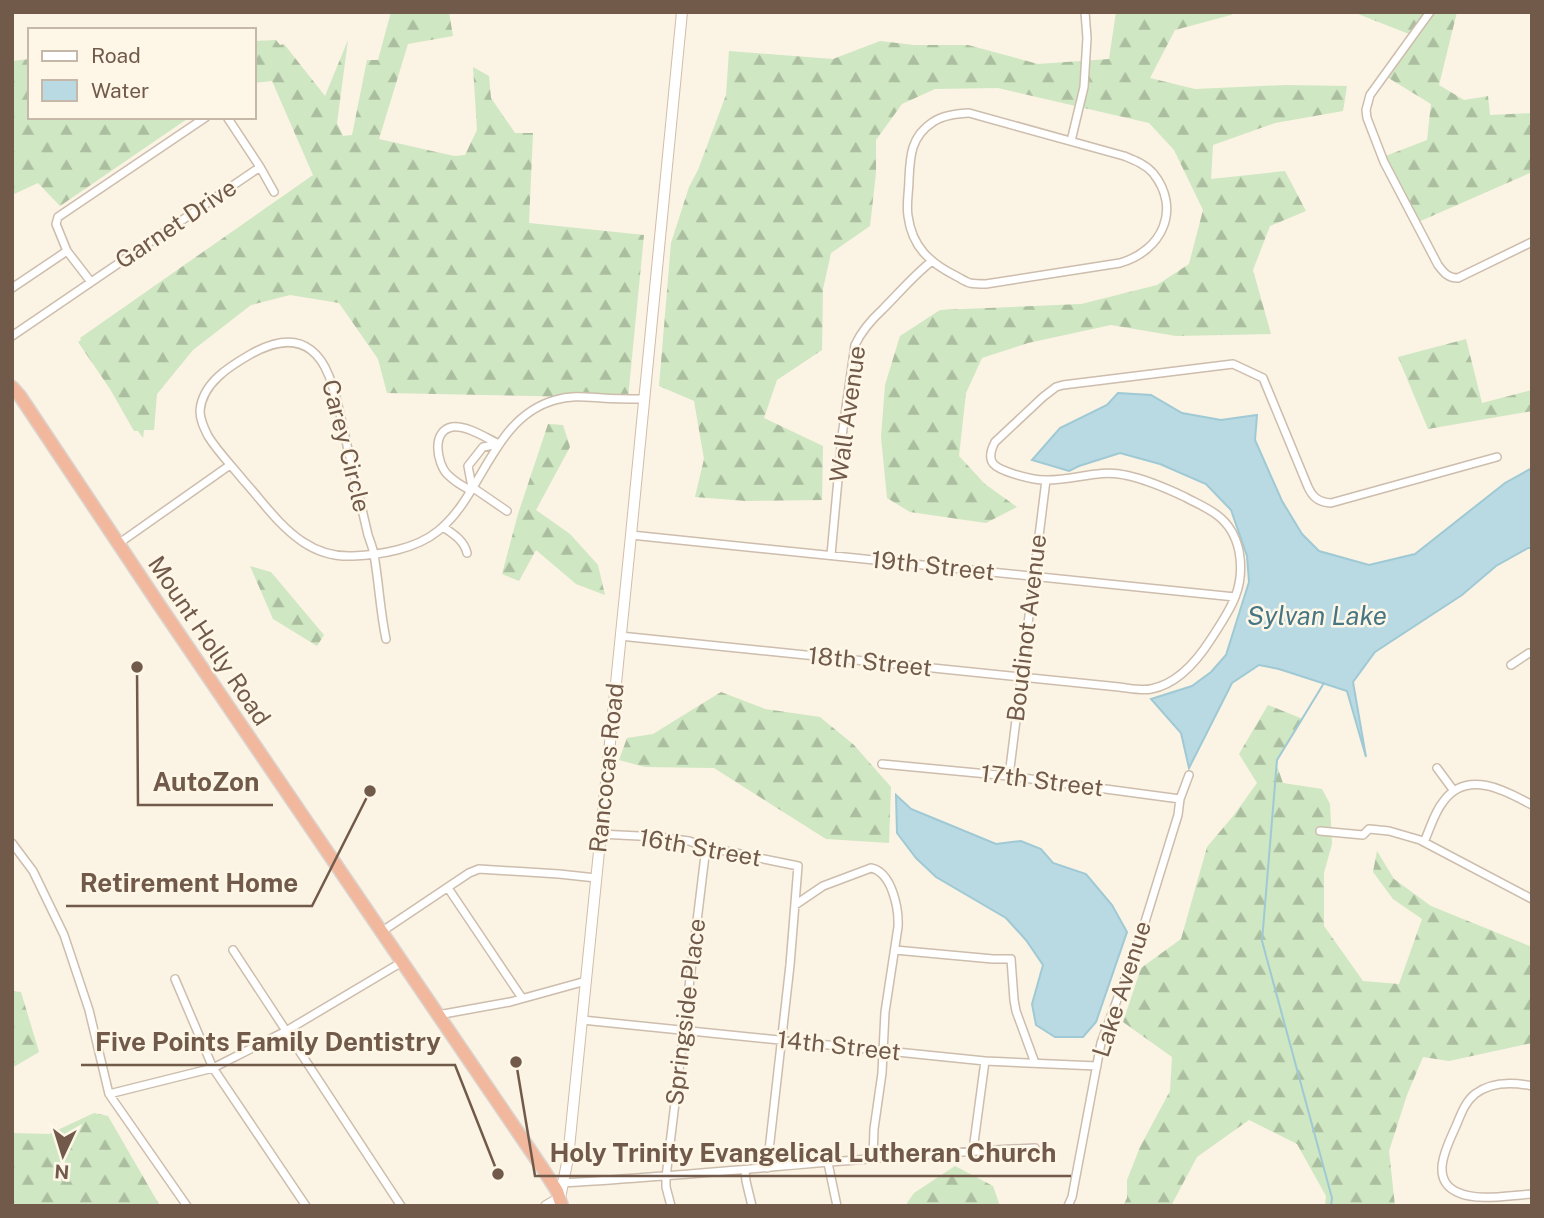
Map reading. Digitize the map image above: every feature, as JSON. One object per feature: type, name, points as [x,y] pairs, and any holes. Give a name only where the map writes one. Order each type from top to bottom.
[{"type":"highway","name":"Mount Holly Road","points":[[12,387],[438,1015],[557,1183],[561,1202]]},
{"type":"main road","name":"Rancocas Road","points":[[557,1183],[568,1158],[682,12]]},
{"type":"main road","points":[[546,1206],[561,1202]]},
{"type":"street","points":[[1071,141],[1084,87],[1087,38],[1085,12]]},
{"type":"street","points":[[1430,12],[1367,103],[1370,126],[1384,162],[1438,265],[1452,278],[1458,278],[1532,242]]},
{"type":"street","points":[[969,113],[1124,156],[1153,173],[1166,196],[1165,224],[1161,233],[1148,250],[1132,260],[986,284],[970,283],[937,267],[933,261],[920,251],[909,224],[910,159],[913,143],[926,128],[941,118],[969,113]]},
{"type":"street","name":"Garnet Drive","points":[[91,282],[67,251],[56,225],[58,217],[203,119]]},
{"type":"street","name":"Garnet Drive","points":[[228,119],[274,192]]},
{"type":"street","name":"Garnet Drive","points":[[12,336],[260,167]]},
{"type":"street","points":[[12,288],[67,251]]},
{"type":"street","name":"Wall Avenue","points":[[831,555],[842,436],[855,345],[860,333],[874,317],[933,261]]},
{"type":"street","name":"Carey Circle","points":[[386,639],[374,554],[335,393],[326,370],[311,350],[297,343],[281,343],[265,347],[228,369],[210,386],[202,402],[200,414],[209,437],[264,505],[293,535],[316,549],[341,556],[374,554],[416,544],[443,527]]},
{"type":"street","name":"18th Street","points":[[620,636],[1152,689],[1186,671],[1199,657],[1227,614],[1241,579],[1238,548],[1229,527],[1217,515],[1164,488],[1124,474],[1046,480],[999,470],[993,465],[991,449],[1000,436],[1056,387],[1233,364],[1263,379],[1308,488],[1317,499],[1324,502],[1331,503],[1497,457]]},
{"type":"street","points":[[467,553],[458,537],[443,527],[499,444],[523,417],[553,400],[575,396],[645,400]]},
{"type":"street","points":[[499,444],[459,427],[449,428],[441,434],[438,453],[451,478],[507,511]]},
{"type":"street","points":[[471,489],[468,466],[483,447],[499,444]]},
{"type":"street","points":[[118,544],[230,465]]},
{"type":"street","name":"Boudinot Avenue","points":[[1009,776],[1046,480]]},
{"type":"street","name":"19th Street","points":[[631,535],[1235,597]]},
{"type":"street","points":[[1511,665],[1532,653]]},
{"type":"street","name":"17th Street","points":[[882,764],[1009,776],[1180,799]]},
{"type":"street","points":[[1437,768],[1454,791]]},
{"type":"street","name":"Lake Avenue","points":[[1068,1206],[1104,1034],[1140,938],[1189,775]]},
{"type":"street","points":[[1424,842],[1443,802],[1454,791],[1466,786],[1486,785],[1500,788],[1532,805]]},
{"type":"street","points":[[1320,831],[1363,835],[1369,829],[1405,834],[1532,899]]},
{"type":"street","name":"16th Street","points":[[600,834],[689,841],[798,866],[795,905]]},
{"type":"street","points":[[12,843],[33,872],[64,935],[89,1010],[109,1094],[187,1206]]},
{"type":"street","name":"Springside Place","points":[[671,1206],[666,1177],[706,846]]},
{"type":"street","points":[[382,932],[474,870],[485,868],[596,878]]},
{"type":"street","points":[[767,1168],[795,905],[823,886],[871,868],[876,869],[889,884],[897,905],[898,919],[885,1012],[873,1159]]},
{"type":"street","points":[[448,888],[522,998]]},
{"type":"street","points":[[233,950],[401,1206]]},
{"type":"street","points":[[895,950],[1011,959],[1016,1011],[1035,1063]]},
{"type":"street","points":[[109,1094],[213,1068],[286,1031],[402,962]]},
{"type":"street","points":[[175,979],[213,1068],[306,1206]]},
{"type":"street","points":[[438,1015],[482,1008],[586,981]]},
{"type":"street","name":"14th Street","points":[[582,1020],[985,1061],[1097,1066]]},
{"type":"street","points":[[973,1150],[985,1061]]},
{"type":"street","points":[[1532,1086],[1518,1083],[1493,1085],[1476,1093],[1466,1103],[1443,1157],[1442,1173],[1454,1191],[1463,1195],[1478,1197],[1532,1194]]},
{"type":"street","points":[[557,1183],[666,1177],[973,1150],[1035,1148]]},
{"type":"street","points":[[828,1163],[837,1206]]},
{"type":"street","points":[[745,1170],[752,1206]]},
{"type":"green space","points":[[391,12],[449,12],[453,36],[408,44],[379,139],[454,156],[465,155],[477,130],[473,67],[489,76],[491,98],[515,133],[533,133],[529,223],[644,235],[628,398],[387,393],[378,359],[339,303],[290,295],[251,305],[193,350],[157,394],[154,430],[144,430],[143,438],[138,431],[134,431],[78,342],[80,338],[313,175],[272,81],[256,83],[256,41],[276,40],[280,45],[284,44],[325,96],[348,40],[337,123],[343,136],[352,135],[367,60],[378,60]]},
{"type":"green space","points":[[1116,12],[1236,12],[1175,30],[1150,78],[1195,89],[1286,85],[1347,86],[1343,111],[1275,123],[1213,145],[1211,179],[1285,171],[1306,211],[1270,226],[1253,270],[1271,334],[1176,336],[1111,325],[1028,343],[982,358],[966,393],[959,456],[985,484],[1017,507],[986,523],[910,512],[887,498],[881,437],[885,385],[900,336],[940,310],[1081,304],[1157,285],[1189,264],[1203,210],[1174,150],[1149,123],[998,88],[935,89],[902,104],[876,140],[876,173],[870,226],[831,253],[823,289],[822,350],[777,380],[764,418],[823,446],[822,500],[746,501],[695,497],[704,459],[694,401],[659,386],[671,243],[689,187],[726,95],[729,51],[833,59],[880,41],[914,45],[968,45],[1038,64],[1109,59]]},
{"type":"green space","points":[[1353,12],[1457,12],[1439,85],[1464,100],[1488,96],[1490,115],[1532,113],[1532,172],[1416,223],[1383,157],[1427,140],[1431,104],[1382,74],[1414,36]]},
{"type":"green space","points":[[28,59],[28,119],[187,119],[60,206],[38,183],[12,195],[12,61]]},
{"type":"green space","points":[[1466,339],[1482,403],[1532,390],[1532,411],[1428,429],[1398,357]]},
{"type":"green space","points":[[548,424],[563,425],[570,447],[536,510],[570,534],[598,565],[605,595],[576,584],[536,550],[519,581],[502,574],[518,514]]},
{"type":"green space","points":[[250,566],[271,572],[324,635],[317,646],[273,619]]},
{"type":"green space","points":[[721,692],[765,709],[820,717],[854,745],[891,787],[889,843],[826,839],[714,768],[645,767],[619,760],[627,738],[653,734]]},
{"type":"green space","points":[[1268,705],[1303,719],[1276,763],[1283,783],[1322,789],[1330,804],[1332,844],[1324,873],[1324,926],[1363,981],[1399,984],[1422,919],[1393,899],[1373,872],[1377,851],[1394,879],[1431,906],[1532,947],[1532,1043],[1449,1061],[1423,1057],[1407,1095],[1389,1151],[1395,1206],[1325,1206],[1326,1196],[1297,1144],[1249,1120],[1197,1157],[1171,1206],[1123,1206],[1127,1198],[1127,1180],[1140,1147],[1170,1091],[1172,1057],[1123,1022],[1141,968],[1181,939],[1207,847],[1257,783],[1239,754]]},
{"type":"green space","points":[[12,991],[21,992],[39,1052],[12,1068]]},
{"type":"green space","points":[[94,1113],[108,1116],[160,1206],[12,1206],[12,1133],[49,1134]]},
{"type":"green space","points":[[955,1166],[993,1186],[1000,1206],[905,1206],[914,1193]]},
{"type":"water","name":"Sylvan Lake","points":[[1118,393],[1151,395],[1182,413],[1221,420],[1257,415],[1255,440],[1282,501],[1302,534],[1319,551],[1369,565],[1415,554],[1505,483],[1532,468],[1532,548],[1496,566],[1462,595],[1375,652],[1353,682],[1366,757],[1347,691],[1259,665],[1232,683],[1189,768],[1181,733],[1151,699],[1192,686],[1211,672],[1226,655],[1249,582],[1247,556],[1231,510],[1206,484],[1160,464],[1120,453],[1069,471],[1032,460],[1060,428],[1107,405]]},
{"type":"water","points":[[896,795],[911,809],[996,844],[1021,841],[1041,849],[1053,863],[1086,874],[1112,905],[1127,932],[1096,1022],[1083,1037],[1055,1037],[1036,1025],[1032,1004],[1043,965],[1026,940],[1006,918],[936,877],[916,858],[897,833]]},
{"type":"waterway","points":[[1324,683],[1277,760],[1262,941],[1332,1198],[1331,1206]]},
{"type":"place","name":"AutoZon","points":[[137,667]]},
{"type":"place","name":"Retirement Home","points":[[370,791]]},
{"type":"place","name":"Holy Trinity Evangelical Lutheran Church","points":[[516,1062]]},
{"type":"place","name":"Five Points Family Dentistry","points":[[498,1174]]}]
